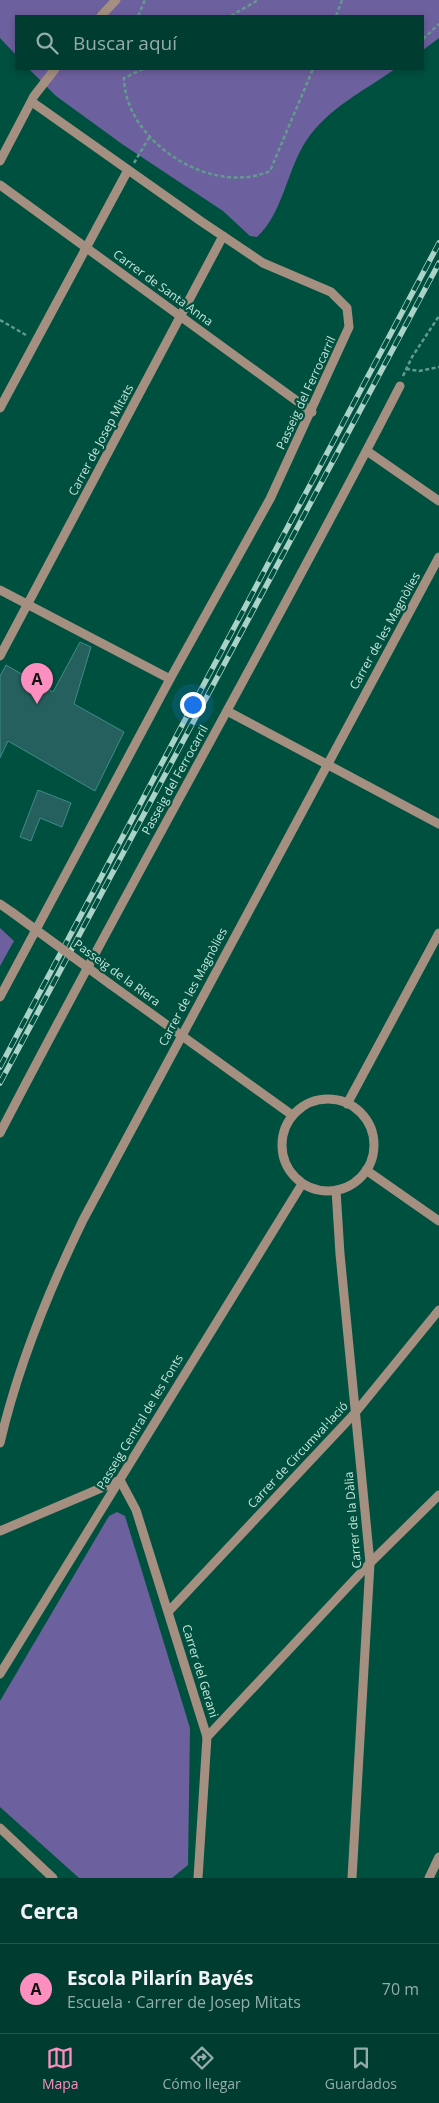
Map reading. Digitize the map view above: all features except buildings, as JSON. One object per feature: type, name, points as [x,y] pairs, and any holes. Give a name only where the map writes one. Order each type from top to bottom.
[{"type":"street","points":[[102,15],[116,0]]},
{"type":"street","points":[[0,161],[33,99],[54,70]]},
{"type":"street","points":[[33,99],[128,170],[223,236]]},
{"type":"street","points":[[0,408],[128,170]]},
{"type":"street","name":"Carrer de Santa Anna","points":[[0,185],[312,412]]},
{"type":"street","name":"Carrer de Josep Mitats","points":[[0,656],[223,236]]},
{"type":"street","name":"Passeig del Ferrocarril","points":[[0,997],[170,679],[270,499],[312,412],[349,327],[347,308],[330,292],[263,263],[223,236]]},
{"type":"street","name":"Passeig del Ferrocarril","points":[[0,1132],[74,990],[227,711],[400,386]]},
{"type":"street","points":[[366,450],[439,501]]},
{"type":"street","name":"Carrer de les Magnòlies","points":[[0,1442],[7,1411],[32,1335],[58,1271],[439,557]]},
{"type":"street","points":[[0,590],[170,679]]},
{"type":"street","points":[[227,711],[439,824]]},
{"type":"street","name":"Passeig de la Riera","points":[[0,904],[292,1115]]},
{"type":"street","points":[[347,1104],[439,933]]},
{"type":"street","points":[[323,1099],[338,1100],[347,1104],[362,1114],[371,1129],[373,1153],[366,1170],[351,1185],[336,1190],[317,1190],[302,1184],[287,1167],[282,1156],[283,1133],[292,1115],[310,1102],[323,1099]]},
{"type":"street","points":[[366,1170],[439,1221]]},
{"type":"street","name":"Passeig Central de les Fonts","points":[[0,1674],[200,1346],[302,1184]]},
{"type":"street","name":"Carrer de la Dàlia","points":[[336,1190],[370,1563],[352,1878]]},
{"type":"street","name":"Carrer de Circumval·lació","points":[[169,1611],[355,1413],[439,1310]]},
{"type":"street","points":[[0,1531],[120,1480]]},
{"type":"street","name":"Carrer del Gerani","points":[[120,1480],[136,1510],[207,1737],[198,1878]]},
{"type":"street","points":[[207,1737],[370,1563],[439,1495]]},
{"type":"street","points":[[0,1828],[53,1878]]},
{"type":"street","points":[[428,1878],[439,1857]]},
{"type":"path","points":[[138,15],[145,0]]},
{"type":"path","points":[[233,15],[258,0]]},
{"type":"path","points":[[336,15],[342,0]]},
{"type":"path","points":[[424,38],[439,24]]},
{"type":"path","points":[[141,70],[124,78],[124,92],[129,107],[150,136],[170,155],[184,164],[202,171],[254,178],[270,171],[313,70]]},
{"type":"path","points":[[128,170],[150,136]]},
{"type":"path","points":[[400,386],[406,369],[439,316]]},
{"type":"path","points":[[0,320],[36,340]]},
{"type":"path","points":[[406,369],[419,371],[439,367]]},
{"type":"shaded area","points":[[0,0],[439,0],[439,38],[424,49],[424,15],[15,15],[15,54],[0,38]]},
{"type":"shaded area","points":[[30,70],[394,70],[347,101],[315,129],[300,152],[273,216],[257,237],[250,236],[223,211],[122,144],[56,96]]},
{"type":"shaded area","points":[[0,928],[14,941],[0,966]]},
{"type":"shaded area","points":[[117,1512],[125,1516],[190,1728],[188,1865],[172,1878],[79,1878],[0,1807],[0,1701],[109,1516]]},
{"type":"railway","points":[[0,1067],[439,243]]},
{"type":"railway","points":[[0,1083],[439,263]]},
{"type":"place","name":"Escola Pilarín Bayés","points":[[37,704]]}]
